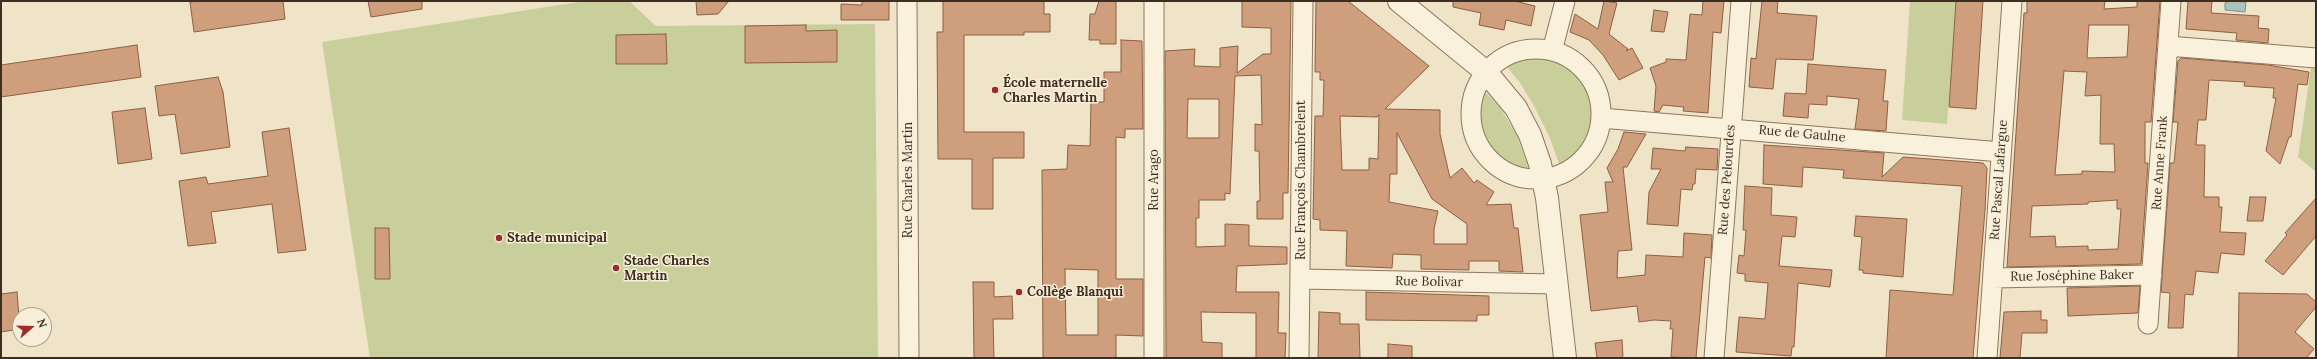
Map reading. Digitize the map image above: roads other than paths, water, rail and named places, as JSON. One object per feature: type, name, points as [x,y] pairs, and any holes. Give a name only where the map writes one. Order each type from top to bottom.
[{"type":"street","name":"Rue Charles Martin","points":[[907,1],[909,358]]},
{"type":"street","name":"Rue Arago","points":[[1154,1],[1154,358]]},
{"type":"street","name":"Rue François Chambrelent","points":[[1299,358],[1303,1]]},
{"type":"street","points":[[1399,1],[1486,72],[1506,95],[1523,122],[1535,149],[1544,179],[1565,358]]},
{"type":"street","points":[[1552,50],[1565,1]]},
{"type":"street","name":"Rue des Pelourdes","points":[[1714,358],[1741,1]]},
{"type":"street","name":"Rue Pascal Lafargue","points":[[1987,358],[2012,1]]},
{"type":"street","name":"Rue Anne Frank","points":[[2148,324],[2171,1]]},
{"type":"street","points":[[2168,46],[2316,58]]},
{"type":"street","points":[[1534,48],[1552,50],[1579,64],[1589,75],[1596,88],[1602,118],[1596,141],[1589,153],[1580,163],[1569,171],[1544,179],[1516,176],[1503,170],[1482,151],[1472,125],[1471,111],[1473,97],[1486,72],[1493,64],[1512,53],[1534,48]]},
{"type":"street","name":"Rue de Gaulne","points":[[1602,118],[2002,152]]},
{"type":"street","name":"Rue Joséphine Baker","points":[[1993,278],[2152,275]]},
{"type":"street","name":"Rue Bolivar","points":[[1301,279],[1556,284]]},
{"type":"water","points":[[2230,1],[2246,2],[2245,12],[2225,10],[2225,3]]},
{"type":"place","name":"École maternelle Charles Martin","points":[[995,90]]},
{"type":"place","name":"Stade municipal","points":[[499,238]]},
{"type":"place","name":"Stade Charles Martin","points":[[616,268]]},
{"type":"place","name":"Collège Blanqui","points":[[1019,292]]}]
